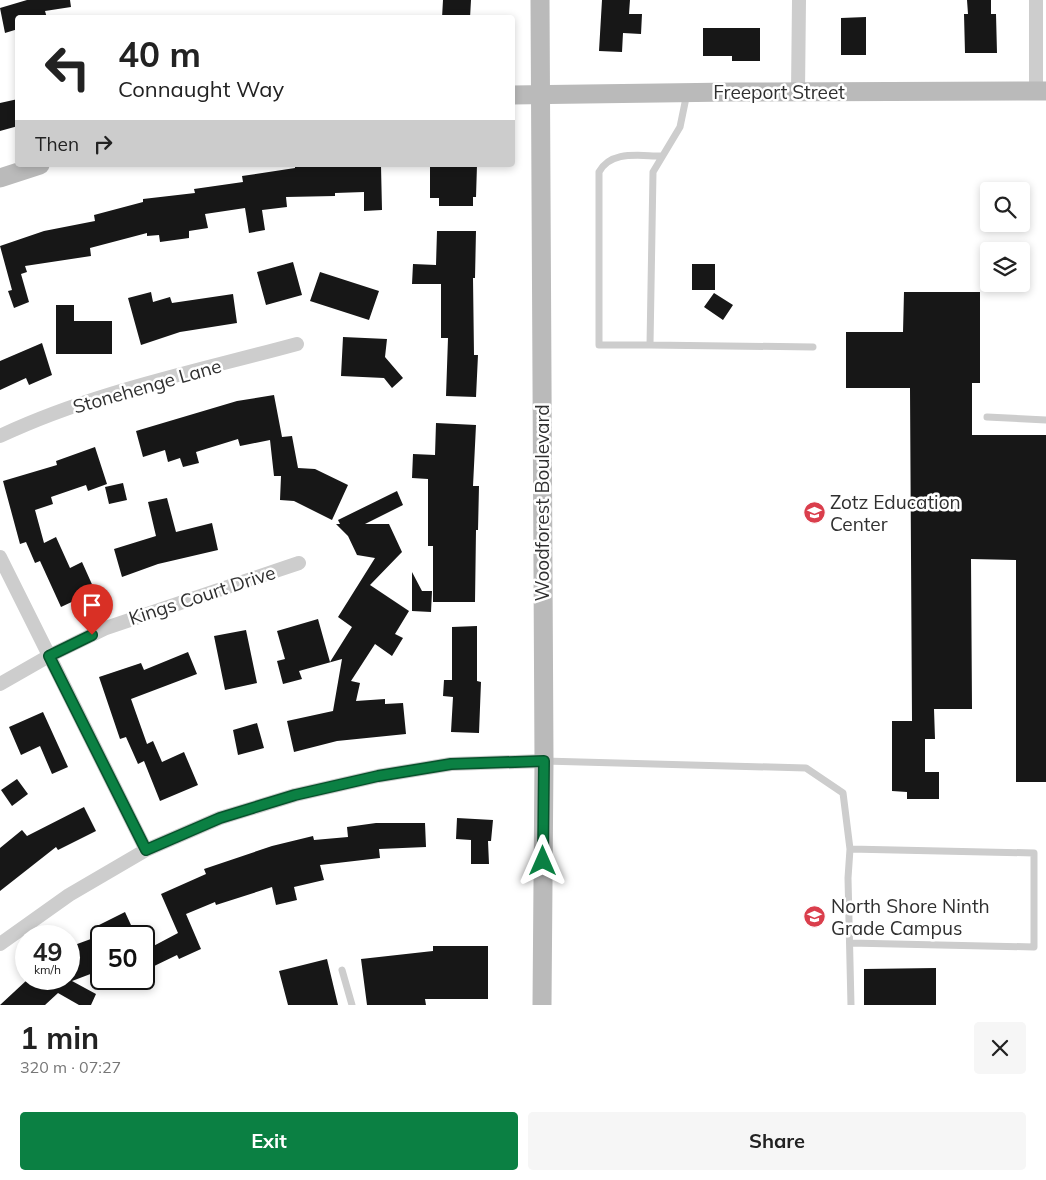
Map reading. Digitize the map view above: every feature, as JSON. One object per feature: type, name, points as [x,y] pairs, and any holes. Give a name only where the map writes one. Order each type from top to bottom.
[{"type":"main road","name":"Woodforest Boulevard","points":[[540,0],[544,761],[542,1005]]},
{"type":"main road","name":"Freeport Street","points":[[515,95],[1041,91]]},
{"type":"main road","points":[[0,178],[34,167]]},
{"type":"street","points":[[798,92],[799,0]]},
{"type":"street","points":[[1036,0],[1041,91]]},
{"type":"street","name":"Stonehenge Lane","points":[[0,436],[36,419],[115,394],[296,344]]},
{"type":"street","points":[[0,557],[146,850]]},
{"type":"street","name":"Kings Court Drive","points":[[0,684],[49,656],[106,628],[299,563]]},
{"type":"street","points":[[0,944],[69,895],[146,850],[230,815],[295,795],[378,776],[451,764],[544,761]]},
{"type":"lane","points":[[650,346],[653,172],[680,127],[687,93]]},
{"type":"lane","points":[[661,156],[613,157],[604,163],[599,172],[599,345],[813,347]]},
{"type":"lane","points":[[987,417],[1046,420]]},
{"type":"lane","points":[[544,761],[806,768],[843,793],[850,849],[848,878],[851,1005]]},
{"type":"lane","points":[[850,849],[1034,853],[1034,947],[850,943]]},
{"type":"lane","points":[[342,970],[352,1005]]},
{"type":"building","points":[[27,0],[70,0],[71,7],[45,11],[46,15],[15,15],[15,30],[5,33],[0,8]]},
{"type":"building","points":[[443,0],[471,0],[470,15],[442,15]]},
{"type":"building","points":[[602,0],[630,0],[629,14],[642,14],[641,34],[623,33],[622,52],[599,51]]},
{"type":"building","points":[[967,0],[991,0],[991,14],[996,14],[997,53],[965,53],[964,14],[968,14]]},
{"type":"building","points":[[866,17],[866,55],[841,55],[841,18]]},
{"type":"building","points":[[703,28],[760,28],[760,61],[732,61],[732,56],[703,56]]},
{"type":"building","points":[[15,100],[15,127],[0,131],[0,103]]},
{"type":"building","points":[[381,167],[382,210],[364,211],[364,192],[335,193],[335,196],[286,197],[287,207],[262,210],[265,230],[249,233],[245,208],[205,214],[208,228],[189,231],[189,238],[160,242],[159,235],[147,236],[147,233],[90,248],[91,256],[25,266],[27,272],[21,274],[29,302],[14,308],[8,291],[12,290],[0,246],[44,231],[95,221],[94,215],[143,202],[143,199],[195,193],[194,189],[243,182],[242,176],[295,168]]},
{"type":"building","points":[[430,167],[477,167],[476,197],[473,197],[473,206],[439,206],[439,198],[430,198]]},
{"type":"building","points":[[437,231],[476,231],[475,278],[473,278],[474,355],[478,355],[476,397],[446,396],[448,338],[441,338],[441,284],[412,284],[413,264],[436,265]]},
{"type":"building","points":[[293,262],[302,295],[266,305],[257,272]]},
{"type":"building","points":[[692,264],[715,264],[715,290],[692,290]]},
{"type":"building","points":[[320,272],[379,291],[369,320],[310,301]]},
{"type":"building","points":[[151,292],[153,302],[170,297],[172,303],[233,294],[237,323],[180,332],[141,345],[128,298]]},
{"type":"building","points":[[904,292],[980,292],[980,383],[972,383],[972,435],[1046,435],[1046,782],[1016,782],[1016,560],[971,559],[972,709],[934,709],[935,739],[925,739],[925,772],[939,772],[939,799],[907,799],[907,792],[892,791],[892,721],[912,721],[910,388],[846,388],[846,332],[903,332]]},
{"type":"building","points":[[714,293],[733,305],[723,320],[704,307]]},
{"type":"building","points":[[56,305],[74,305],[74,321],[112,321],[112,354],[56,354]]},
{"type":"building","points":[[343,337],[387,339],[385,357],[403,378],[392,388],[384,378],[341,376]]},
{"type":"building","points":[[42,343],[52,375],[29,385],[26,378],[0,390],[0,361]]},
{"type":"building","points":[[274,395],[282,437],[292,436],[298,468],[315,469],[348,485],[332,520],[294,501],[280,500],[281,476],[274,476],[270,440],[240,446],[238,439],[196,452],[199,463],[183,467],[180,458],[168,462],[165,450],[143,457],[136,431],[237,401]]},
{"type":"building","points":[[436,423],[476,425],[473,486],[479,486],[475,602],[433,602],[433,546],[428,546],[428,479],[412,478],[413,454],[435,455]]},
{"type":"building","points":[[95,447],[107,484],[88,491],[86,485],[51,497],[53,504],[35,510],[44,543],[56,537],[70,568],[82,562],[95,591],[61,607],[40,561],[35,563],[26,542],[20,544],[3,481],[57,465],[56,461]]},
{"type":"building","points":[[123,483],[127,500],[109,504],[105,487]]},
{"type":"building","points":[[397,491],[403,505],[365,524],[389,524],[402,552],[370,585],[409,611],[395,634],[403,638],[392,656],[375,644],[351,681],[360,683],[356,701],[385,699],[385,704],[403,703],[406,734],[337,741],[294,752],[287,721],[333,711],[342,659],[299,671],[302,679],[283,684],[277,661],[285,659],[277,631],[318,619],[330,662],[352,627],[338,617],[375,558],[357,555],[348,536],[336,524],[340,524],[338,520]]},
{"type":"building","points":[[167,498],[176,532],[212,523],[218,550],[158,564],[122,577],[114,549],[156,536],[148,502]]},
{"type":"building","points":[[412,572],[422,591],[432,591],[431,612],[412,611]]},
{"type":"building","points":[[477,626],[477,681],[481,682],[479,733],[451,732],[453,697],[443,696],[444,680],[452,680],[452,627]]},
{"type":"building","points":[[246,630],[257,683],[225,690],[214,636]]},
{"type":"building","points":[[188,652],[197,674],[131,699],[147,744],[153,741],[162,762],[184,752],[198,785],[160,801],[144,761],[138,764],[126,737],[120,739],[99,677],[141,663],[144,670]]},
{"type":"building","points":[[43,712],[68,767],[52,774],[40,746],[21,755],[9,727]]},
{"type":"building","points":[[257,723],[264,748],[238,755],[233,730]]},
{"type":"building","points":[[17,779],[28,794],[12,806],[1,790]]},
{"type":"building","points":[[84,807],[96,831],[58,850],[56,847],[0,891],[0,848],[22,830],[27,836]]},
{"type":"building","points":[[457,818],[493,820],[491,841],[488,841],[489,864],[471,864],[471,840],[456,839]]},
{"type":"building","points":[[376,823],[425,823],[426,847],[379,849],[380,858],[320,865],[324,880],[294,887],[297,900],[276,905],[272,887],[216,905],[215,902],[186,914],[201,949],[179,959],[177,955],[155,966],[155,945],[178,933],[161,894],[206,874],[204,869],[272,846],[313,836],[314,840],[348,837],[347,827]]},
{"type":"building","points":[[125,912],[131,925],[99,925]]},
{"type":"building","points":[[90,939],[90,974],[80,978],[80,943]]},
{"type":"building","points":[[433,946],[488,946],[488,999],[425,999],[426,1005],[367,1005],[361,959],[433,951]]},
{"type":"building","points":[[327,959],[338,1005],[288,1005],[279,971]]},
{"type":"building","points":[[936,968],[936,1005],[864,1005],[864,969]]},
{"type":"building","points":[[80,985],[96,994],[91,1005],[79,1005],[58,993],[45,1005],[0,1005],[16,990],[80,990]]},
{"type":"place","name":"Zotz Education Center","points":[[814,513]]},
{"type":"place","name":"North Shore Ninth Grade Campus","points":[[815,917]]},
{"type":"route","points":[[92,635],[49,656],[146,850],[220,818],[295,795],[378,776],[451,764],[544,761],[543,861]]}]
